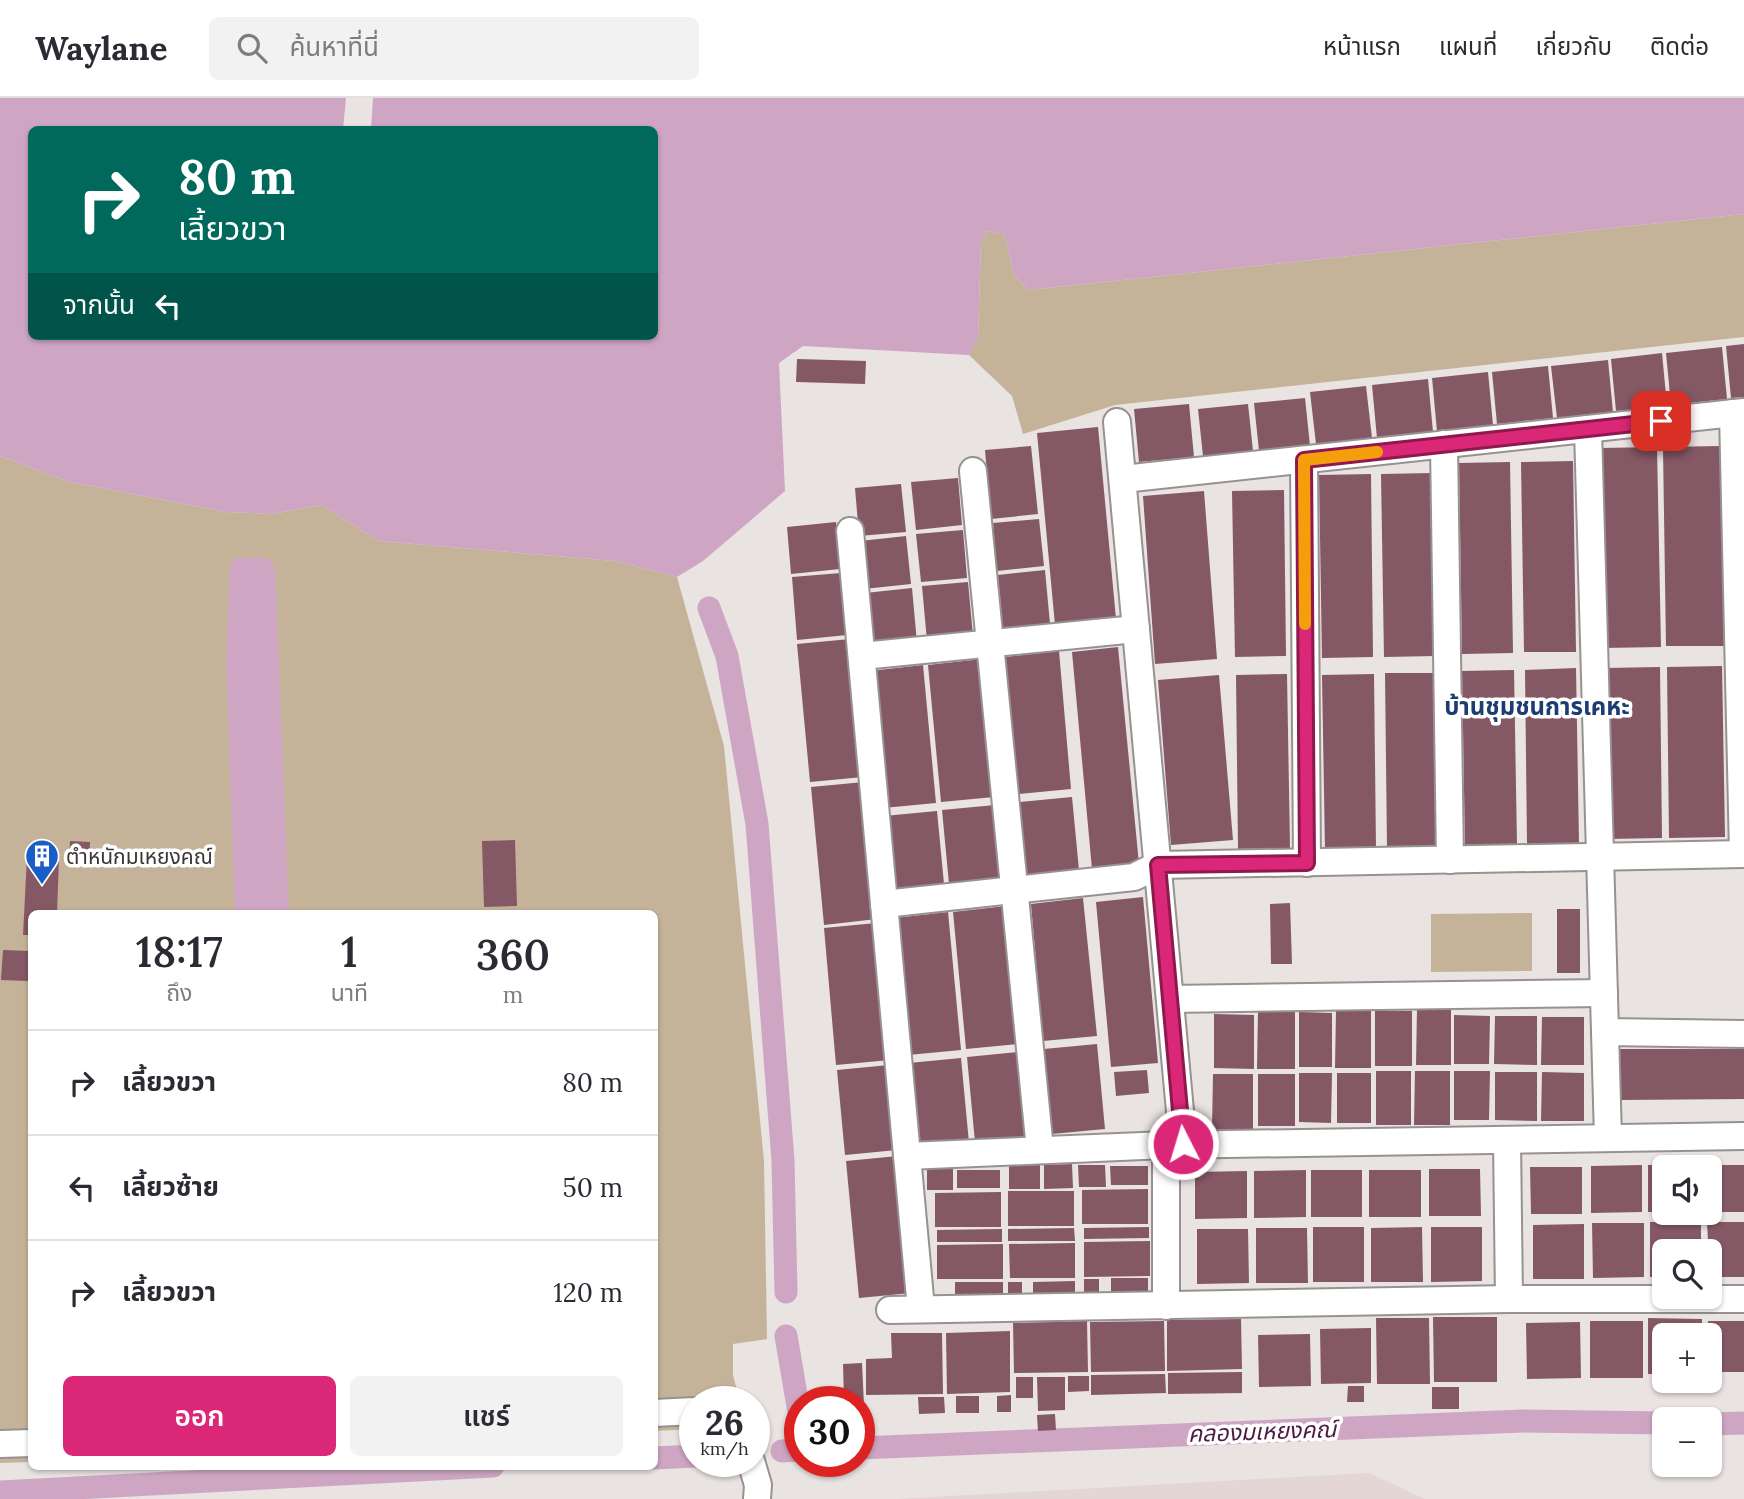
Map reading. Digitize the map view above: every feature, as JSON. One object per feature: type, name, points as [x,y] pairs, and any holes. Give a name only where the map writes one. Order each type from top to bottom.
[{"type":"street","points":[[884,904],[1135,877],[1158,865],[1744,855],[1738,413],[1123,479]]},
{"type":"street","points":[[1117,422],[1170,999],[1175,1144],[1166,1306]]},
{"type":"street","points":[[1588,429],[1608,1138]]},
{"type":"street","points":[[1444,444],[1450,860]]},
{"type":"street","points":[[1304,460],[1307,863]]},
{"type":"street","points":[[973,471],[1040,1150]]},
{"type":"street","points":[[850,531],[921,1309]]},
{"type":"street","points":[[862,656],[1136,629]]},
{"type":"street","points":[[1170,999],[1604,993]]},
{"type":"street","points":[[1605,1032],[1744,1034]]},
{"type":"street","points":[[907,1156],[1175,1144],[1744,1136]]},
{"type":"street","points":[[1507,1140],[1508,1299]]},
{"type":"street","points":[[890,1310],[1508,1299],[1744,1299]]},
{"type":"street","points":[[658,1413],[679,1412]]},
{"type":"street","points":[[0,1444],[28,1443]]},
{"type":"street","points":[[756,1477],[757,1499]]},
{"type":"shaded area","points":[[0,98],[346,98],[343,126],[28,126],[28,340],[658,340],[658,126],[371,126],[373,98],[1744,98],[1744,214],[1029,290],[1014,275],[1005,235],[987,231],[981,243],[978,338],[969,355],[803,346],[779,363],[785,491],[703,561],[677,577],[615,561],[379,541],[321,505],[272,514],[226,512],[70,482],[0,456]]},
{"type":"shaded area","points":[[1744,214],[1744,337],[1115,405],[1023,434],[1012,396],[969,355],[978,337],[981,243],[987,231],[1005,235],[1014,275],[1029,290]]},
{"type":"shaded area","points":[[0,456],[70,482],[226,512],[272,514],[321,505],[379,541],[615,561],[677,577],[724,746],[764,1162],[767,1339],[733,1344],[733,1375],[736,1386],[679,1386],[679,1430],[658,1431],[658,910],[28,910],[28,1462],[0,1463]]},
{"type":"shaded area","points":[[236,558],[267,558],[275,567],[289,910],[235,910],[226,658],[230,565]]},
{"type":"shaded area","points":[[1532,913],[1532,971],[1431,972],[1431,914]]},
{"type":"shaded area","points":[[1369,1473],[1425,1499],[896,1499]]},
{"type":"building","points":[[1744,344],[1744,397],[1731,398],[1726,346]]},
{"type":"building","points":[[1722,347],[1727,399],[1671,405],[1666,353]]},
{"type":"building","points":[[1662,353],[1667,406],[1616,411],[1611,359]]},
{"type":"building","points":[[797,359],[866,361],[865,384],[796,382]]},
{"type":"building","points":[[1608,360],[1613,412],[1557,418],[1551,366]]},
{"type":"building","points":[[1548,366],[1553,418],[1497,424],[1492,372]]},
{"type":"building","points":[[1488,372],[1493,425],[1437,431],[1432,378]]},
{"type":"building","points":[[1428,379],[1433,432],[1377,438],[1372,385]]},
{"type":"building","points":[[1366,386],[1372,438],[1316,444],[1310,392]]},
{"type":"building","points":[[1305,398],[1310,446],[1259,451],[1254,403]]},
{"type":"building","points":[[1189,404],[1194,457],[1139,462],[1134,409]]},
{"type":"building","points":[[1248,404],[1253,451],[1203,456],[1198,409]]},
{"type":"building","points":[[1098,427],[1116,619],[1055,625],[1037,433]]},
{"type":"building","points":[[1031,446],[1038,514],[991,519],[985,450]]},
{"type":"building","points":[[1721,446],[1724,646],[1666,646],[1663,447]]},
{"type":"building","points":[[1657,447],[1661,647],[1603,648],[1600,448]]},
{"type":"building","points":[[1573,461],[1576,652],[1524,652],[1521,462]]},
{"type":"building","points":[[1510,462],[1513,653],[1462,654],[1459,463]]},
{"type":"building","points":[[1433,473],[1436,656],[1384,657],[1381,474]]},
{"type":"building","points":[[1371,474],[1373,657],[1322,658],[1319,475]]},
{"type":"building","points":[[958,478],[962,525],[916,530],[911,482]]},
{"type":"building","points":[[901,484],[906,532],[859,536],[855,488]]},
{"type":"building","points":[[1284,490],[1286,656],[1235,657],[1232,491]]},
{"type":"building","points":[[1204,491],[1217,659],[1155,664],[1143,496]]},
{"type":"building","points":[[1039,519],[1044,566],[997,571],[993,523]]},
{"type":"building","points":[[836,522],[840,569],[791,574],[787,527]]},
{"type":"building","points":[[963,530],[967,578],[921,582],[916,534]]},
{"type":"building","points":[[906,536],[911,584],[864,589],[860,541]]},
{"type":"building","points":[[1045,570],[1050,624],[1003,629],[998,575]]},
{"type":"building","points":[[841,573],[847,635],[797,640],[792,577]]},
{"type":"building","points":[[968,582],[973,636],[927,641],[922,586]]},
{"type":"building","points":[[912,588],[917,643],[870,647],[865,593]]},
{"type":"building","points":[[850,639],[863,777],[810,782],[797,644]]},
{"type":"building","points":[[1118,647],[1139,864],[1092,869],[1072,652]]},
{"type":"building","points":[[1059,651],[1071,789],[1019,794],[1005,657]]},
{"type":"building","points":[[981,659],[994,797],[941,802],[928,665]]},
{"type":"building","points":[[923,665],[936,803],[883,808],[870,671]]},
{"type":"building","points":[[1722,666],[1725,837],[1669,838],[1667,667]]},
{"type":"building","points":[[1660,667],[1662,838],[1607,839],[1605,668]]},
{"type":"building","points":[[1576,668],[1579,843],[1527,844],[1525,670]]},
{"type":"building","points":[[1514,670],[1517,845],[1465,846],[1462,671]]},
{"type":"building","points":[[1385,673],[1436,673],[1439,847],[1387,848]]},
{"type":"building","points":[[1287,674],[1290,848],[1238,849],[1236,675]]},
{"type":"building","points":[[1374,674],[1376,849],[1325,850],[1322,675]]},
{"type":"building","points":[[1219,675],[1233,840],[1171,845],[1158,680]]},
{"type":"building","points":[[864,782],[877,919],[824,925],[811,787]]},
{"type":"building","points":[[1072,797],[1079,870],[1027,876],[1020,802]]},
{"type":"building","points":[[995,805],[1002,879],[949,884],[942,810]]},
{"type":"building","points":[[937,811],[944,884],[891,890],[884,816]]},
{"type":"building","points":[[515,840],[517,906],[484,907],[482,841]]},
{"type":"building","points":[[70,841],[90,842],[89,865],[69,865]]},
{"type":"building","name":"ตำหนักมเหยงคณ์","points":[[27,857],[59,858],[57,910],[28,910],[28,935],[23,935]]},
{"type":"building","points":[[1143,897],[1158,1063],[1111,1067],[1096,902]]},
{"type":"building","points":[[1083,898],[1097,1036],[1043,1041],[1031,904]]},
{"type":"building","points":[[1290,903],[1292,964],[1271,964],[1270,904]]},
{"type":"building","points":[[1006,906],[1019,1044],[966,1049],[953,912]]},
{"type":"building","points":[[1557,909],[1580,909],[1580,973],[1557,973]]},
{"type":"building","points":[[948,912],[961,1050],[908,1055],[895,918]]},
{"type":"building","points":[[876,923],[890,1060],[836,1065],[824,928]]},
{"type":"building","points":[[3,950],[28,951],[28,981],[1,980]]},
{"type":"building","points":[[1417,1009],[1451,1009],[1451,1065],[1416,1065]]},
{"type":"building","points":[[1258,1010],[1295,1010],[1295,1069],[1257,1069]]},
{"type":"building","points":[[1336,1011],[1371,1011],[1371,1068],[1335,1068]]},
{"type":"building","points":[[1375,1011],[1412,1011],[1412,1066],[1375,1066]]},
{"type":"building","points":[[1299,1012],[1332,1013],[1332,1067],[1299,1067]]},
{"type":"building","points":[[1214,1014],[1254,1015],[1254,1069],[1214,1068]]},
{"type":"building","points":[[1454,1015],[1490,1016],[1489,1064],[1454,1064]]},
{"type":"building","points":[[1495,1016],[1537,1016],[1537,1065],[1494,1064]]},
{"type":"building","points":[[1542,1017],[1584,1017],[1584,1065],[1541,1065]]},
{"type":"building","points":[[1097,1044],[1105,1129],[1052,1134],[1044,1049]]},
{"type":"building","points":[[1620,1049],[1744,1049],[1744,1099],[1621,1100]]},
{"type":"building","points":[[1019,1052],[1027,1137],[975,1142],[967,1057]]},
{"type":"building","points":[[961,1058],[969,1143],[917,1148],[909,1063]]},
{"type":"building","points":[[889,1065],[897,1150],[845,1155],[837,1070]]},
{"type":"building","points":[[1147,1070],[1149,1093],[1116,1096],[1114,1072]]},
{"type":"building","points":[[1376,1071],[1411,1071],[1411,1125],[1376,1125]]},
{"type":"building","points":[[1415,1071],[1450,1071],[1450,1125],[1414,1125]]},
{"type":"building","points":[[1454,1071],[1490,1071],[1489,1120],[1454,1120]]},
{"type":"building","points":[[1495,1072],[1537,1072],[1537,1121],[1495,1120]]},
{"type":"building","points":[[1542,1072],[1584,1073],[1584,1121],[1541,1121]]},
{"type":"building","points":[[1299,1073],[1332,1073],[1331,1123],[1299,1122]]},
{"type":"building","points":[[1337,1073],[1371,1073],[1371,1123],[1337,1123]]},
{"type":"building","points":[[1213,1074],[1253,1074],[1253,1129],[1212,1129]]},
{"type":"building","points":[[1258,1074],[1295,1074],[1295,1126],[1258,1126]]},
{"type":"building","points":[[898,1156],[911,1293],[859,1298],[846,1161]]},
{"type":"building","points":[[1072,1164],[1073,1188],[1044,1189],[1044,1165]]},
{"type":"building","points":[[927,1165],[953,1166],[953,1190],[927,1190]]},
{"type":"building","points":[[1040,1165],[1040,1189],[1009,1189],[1009,1166]]},
{"type":"building","points":[[1078,1165],[1105,1165],[1106,1187],[1079,1187]]},
{"type":"building","points":[[1642,1165],[1642,1212],[1591,1213],[1591,1166]]},
{"type":"building","points":[[1648,1165],[1652,1165],[1652,1212],[1648,1212]]},
{"type":"building","points":[[1722,1165],[1744,1165],[1744,1212],[1722,1212]]},
{"type":"building","points":[[1110,1166],[1148,1166],[1148,1185],[1111,1185]]},
{"type":"building","points":[[1530,1167],[1582,1167],[1582,1214],[1531,1214]]},
{"type":"building","points":[[1429,1169],[1480,1169],[1481,1216],[1429,1216]]},
{"type":"building","points":[[957,1170],[1000,1170],[1000,1188],[957,1188]]},
{"type":"building","points":[[1306,1170],[1306,1217],[1254,1218],[1254,1171]]},
{"type":"building","points":[[1311,1170],[1362,1170],[1362,1217],[1311,1217]]},
{"type":"building","points":[[1369,1170],[1421,1170],[1421,1217],[1369,1217]]},
{"type":"building","points":[[1247,1171],[1247,1218],[1195,1219],[1195,1172]]},
{"type":"building","points":[[1148,1189],[1148,1224],[1082,1224],[1082,1190]]},
{"type":"building","points":[[1008,1191],[1074,1191],[1074,1226],[1008,1226]]},
{"type":"building","points":[[1001,1192],[1001,1227],[935,1227],[935,1193]]},
{"type":"building","points":[[1650,1222],[1652,1225],[1701,1225],[1701,1239],[1652,1239],[1650,1277]]},
{"type":"building","points":[[1744,1222],[1744,1277],[1722,1277],[1722,1239],[1708,1239],[1707,1225]]},
{"type":"building","points":[[1592,1223],[1644,1223],[1644,1277],[1593,1278]]},
{"type":"building","points":[[1584,1224],[1584,1279],[1533,1279],[1533,1225]]},
{"type":"building","points":[[1149,1227],[1149,1238],[1084,1239],[1084,1228]]},
{"type":"building","points":[[1313,1227],[1364,1227],[1364,1282],[1313,1282]]},
{"type":"building","points":[[1422,1227],[1423,1282],[1371,1282],[1371,1228]]},
{"type":"building","points":[[1431,1227],[1482,1227],[1482,1281],[1431,1282]]},
{"type":"building","points":[[1074,1228],[1075,1241],[1008,1241],[1008,1229]]},
{"type":"building","points":[[1256,1228],[1307,1228],[1308,1283],[1256,1283]]},
{"type":"building","points":[[1002,1229],[1002,1242],[937,1242],[937,1230]]},
{"type":"building","points":[[1197,1229],[1248,1229],[1249,1283],[1197,1284]]},
{"type":"building","points":[[1150,1241],[1150,1276],[1084,1277],[1084,1242]]},
{"type":"building","points":[[1075,1243],[1075,1278],[1010,1278],[1009,1244]]},
{"type":"building","points":[[1003,1244],[1003,1279],[937,1279],[937,1245]]},
{"type":"building","points":[[1111,1278],[1148,1278],[1148,1292],[1111,1293]]},
{"type":"building","points":[[1084,1279],[1099,1279],[1099,1294],[1084,1294]]},
{"type":"building","points":[[1075,1281],[1075,1295],[1033,1295],[1033,1282]]},
{"type":"building","points":[[955,1282],[1003,1282],[1003,1298],[955,1298]]},
{"type":"building","points":[[1008,1282],[1022,1282],[1022,1296],[1008,1296]]},
{"type":"building","points":[[1433,1317],[1497,1317],[1497,1382],[1434,1382]]},
{"type":"building","points":[[1376,1318],[1429,1318],[1430,1384],[1377,1384]]},
{"type":"building","points":[[1648,1318],[1702,1319],[1702,1323],[1652,1323],[1652,1374],[1648,1374]]},
{"type":"building","points":[[1241,1319],[1242,1369],[1167,1371],[1167,1320]]},
{"type":"building","points":[[1087,1321],[1088,1372],[1014,1373],[1013,1323]]},
{"type":"building","points":[[1164,1321],[1165,1371],[1091,1372],[1090,1322]]},
{"type":"building","points":[[1590,1321],[1643,1321],[1643,1378],[1590,1378]]},
{"type":"building","points":[[1744,1321],[1744,1372],[1722,1372],[1722,1323],[1708,1323]]},
{"type":"building","points":[[1580,1322],[1581,1378],[1527,1379],[1526,1323]]},
{"type":"building","points":[[1371,1328],[1371,1383],[1321,1384],[1320,1329]]},
{"type":"building","points":[[1010,1331],[1010,1392],[947,1394],[946,1333]]},
{"type":"building","points":[[891,1333],[942,1333],[943,1394],[875,1395],[875,1386],[866,1386],[866,1359],[892,1358]]},
{"type":"building","points":[[1310,1334],[1311,1386],[1259,1387],[1258,1335]]},
{"type":"building","points":[[862,1363],[863,1386],[844,1386],[843,1364]]},
{"type":"building","points":[[1242,1372],[1242,1393],[1168,1394],[1168,1373]]},
{"type":"building","points":[[1165,1374],[1166,1393],[1091,1395],[1091,1375]]},
{"type":"building","points":[[1068,1376],[1089,1376],[1089,1391],[1068,1392]]},
{"type":"building","points":[[1016,1377],[1033,1377],[1033,1398],[1016,1398]]},
{"type":"building","points":[[1037,1377],[1065,1377],[1065,1410],[1038,1411]]},
{"type":"building","points":[[1348,1386],[1364,1386],[1364,1402],[1347,1402]]},
{"type":"building","points":[[1432,1387],[1459,1387],[1459,1409],[1432,1409]]},
{"type":"building","points":[[1011,1395],[1011,1412],[997,1412],[997,1396]]},
{"type":"building","points":[[956,1396],[979,1396],[979,1413],[956,1413]]},
{"type":"building","points":[[918,1397],[944,1397],[945,1413],[919,1414]]},
{"type":"building","points":[[1055,1414],[1056,1430],[1038,1431],[1037,1415]]},
{"type":"waterway","points":[[709,608],[727,656],[757,824],[783,1161],[786,1292]]},
{"type":"waterway","points":[[786,1336],[795,1386]]},
{"type":"waterway","name":"คลองมเหยงคณ์","points":[[875,1447],[1523,1421],[1652,1423]]},
{"type":"waterway","name":"คลองมเหยงคณ์","points":[[1722,1424],[1744,1423]]},
{"type":"waterway","name":"คลองมเหยงคณ์","points":[[658,1458],[679,1457]]},
{"type":"waterway","name":"คลองมเหยงคณ์","points":[[0,1492],[417,1470]]},
{"type":"slow traffic","points":[[1305,624],[1304,460],[1377,452]]},
{"type":"place","name":"ตำหนักมเหยงคณ์","points":[[42,886]]},
{"type":"district","name":"บ้านชุมชนการเคหะ","points":[[1537,706]]},
{"type":"route","points":[[1183,1144],[1158,865],[1307,863],[1304,460],[1661,421]]}]
